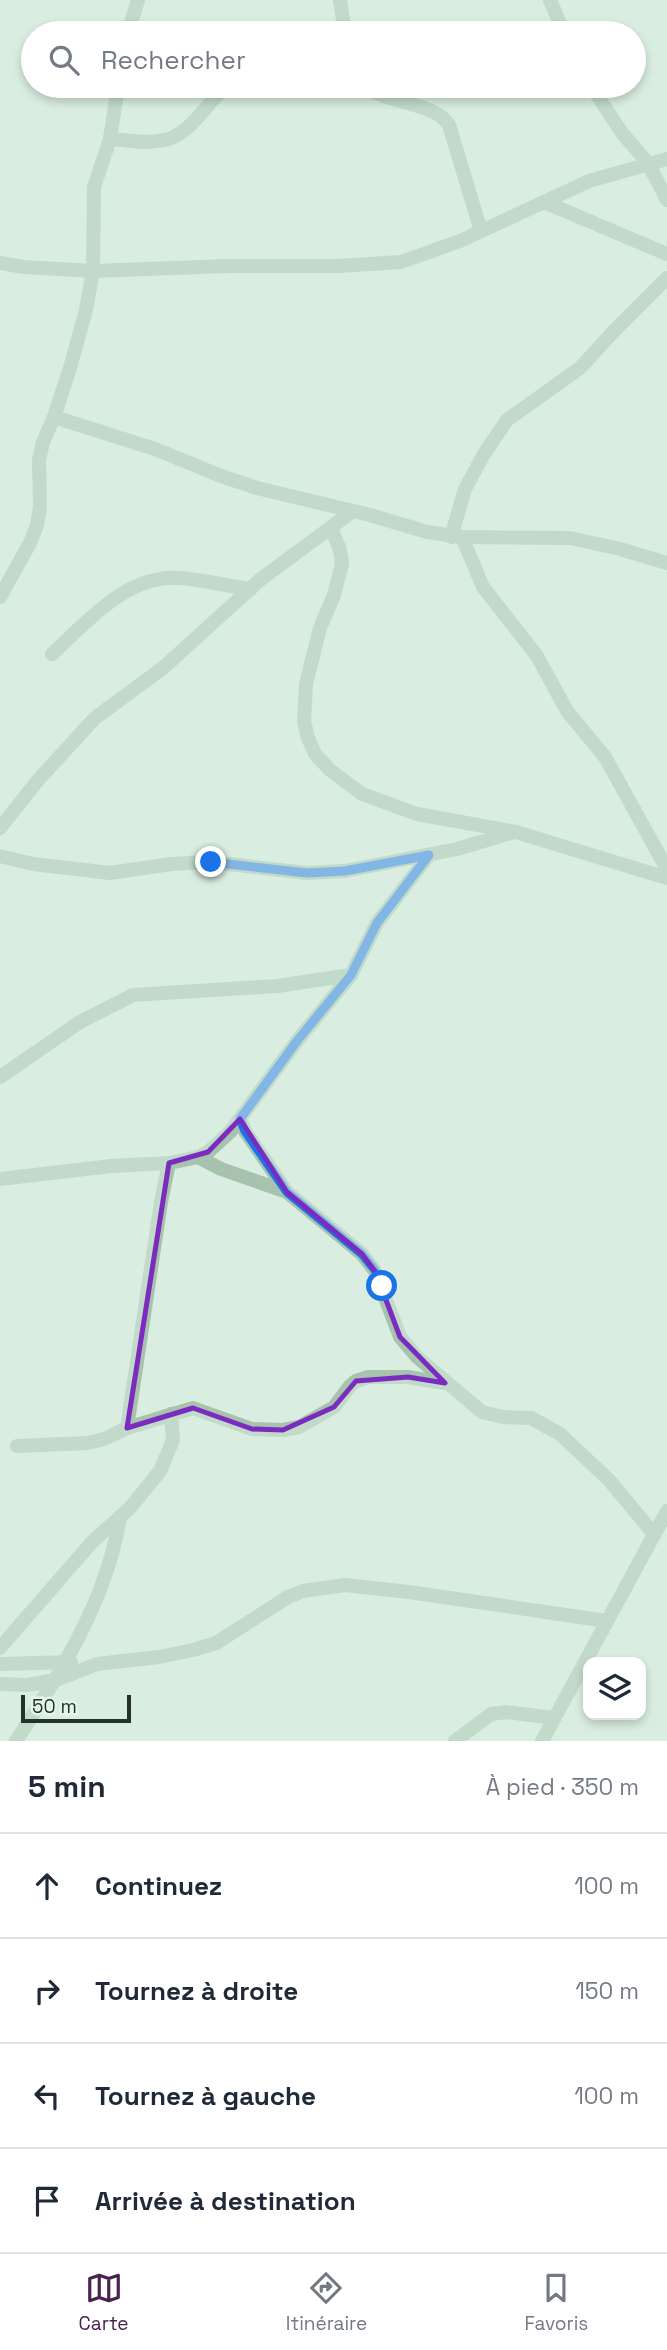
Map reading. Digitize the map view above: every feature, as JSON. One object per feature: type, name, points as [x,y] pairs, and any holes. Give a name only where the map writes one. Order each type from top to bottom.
[{"type":"street","points":[[132,21],[138,0]]},
{"type":"street","points":[[340,0],[343,21]]},
{"type":"street","points":[[550,0],[559,21]]},
{"type":"street","points":[[0,597],[37,525],[40,508],[39,460],[86,310],[93,271],[94,187],[110,139],[116,98]]},
{"type":"street","points":[[110,139],[142,141],[170,138],[187,127],[215,98]]},
{"type":"street","points":[[390,98],[433,111],[445,118],[481,231]]},
{"type":"street","points":[[599,98],[622,134],[648,163],[667,200]]},
{"type":"street","points":[[0,263],[93,271],[227,266],[338,266],[401,262],[481,231],[589,181],[667,159]]},
{"type":"street","points":[[544,202],[667,254]]},
{"type":"street","points":[[667,278],[580,368],[507,420],[465,489],[456,537],[483,587],[537,656],[567,711],[605,757],[667,869]]},
{"type":"street","points":[[54,416],[155,449],[257,488],[456,537],[570,538],[667,563]]},
{"type":"street","points":[[0,828],[39,779],[95,718],[163,668],[261,579],[353,510]]},
{"type":"street","points":[[331,528],[340,550],[342,564],[334,595],[320,628],[306,684],[304,721],[315,754],[330,770],[362,794],[416,814],[516,832],[667,878]]},
{"type":"street","points":[[52,654],[104,606],[125,592],[150,581],[178,578],[251,589]]},
{"type":"street","points":[[0,856],[33,864],[110,873],[171,864],[211,862],[307,873],[345,871],[429,855],[516,832]]},
{"type":"street","points":[[0,1179],[111,1166],[169,1163],[208,1152],[231,1131],[351,975],[377,923],[429,855]]},
{"type":"street","points":[[0,1077],[80,1022],[133,995],[277,986],[351,975]]},
{"type":"street","points":[[240,1119],[245,1131],[287,1192],[362,1254],[375,1270],[400,1337],[417,1357],[482,1412],[503,1417],[531,1418],[560,1434],[609,1480],[654,1534]]},
{"type":"street","points":[[198,1157],[221,1169],[287,1192]]},
{"type":"street","points":[[127,1427],[169,1163]]},
{"type":"street","points":[[17,1446],[88,1443],[104,1439],[127,1427],[192,1408],[252,1429],[283,1430],[314,1420],[334,1407],[350,1385],[368,1377],[408,1377],[445,1383]]},
{"type":"street","points":[[0,1648],[92,1542],[120,1517],[160,1471],[173,1440],[171,1414]]},
{"type":"street","points":[[542,1741],[667,1511]]},
{"type":"street","points":[[16,1741],[66,1662],[109,1569],[120,1517]]},
{"type":"street","points":[[0,1664],[97,1664],[159,1657],[216,1643],[288,1597],[303,1591],[345,1585],[607,1621]]},
{"type":"street","points":[[0,1684],[27,1685],[56,1680],[97,1664]]},
{"type":"street","points":[[455,1741],[491,1714],[506,1712],[554,1718]]},
{"type":"highlighted area","points":[[240,1119],[287,1192],[362,1254],[375,1271],[400,1337],[445,1383],[408,1377],[356,1381],[334,1407],[283,1430],[252,1429],[193,1408],[127,1428],[169,1163],[208,1152]]},
{"type":"route","points":[[211,862],[307,873],[345,871],[429,855],[377,923],[351,975],[297,1041],[240,1119],[245,1131],[287,1192],[362,1254],[375,1270],[382,1286]]}]
